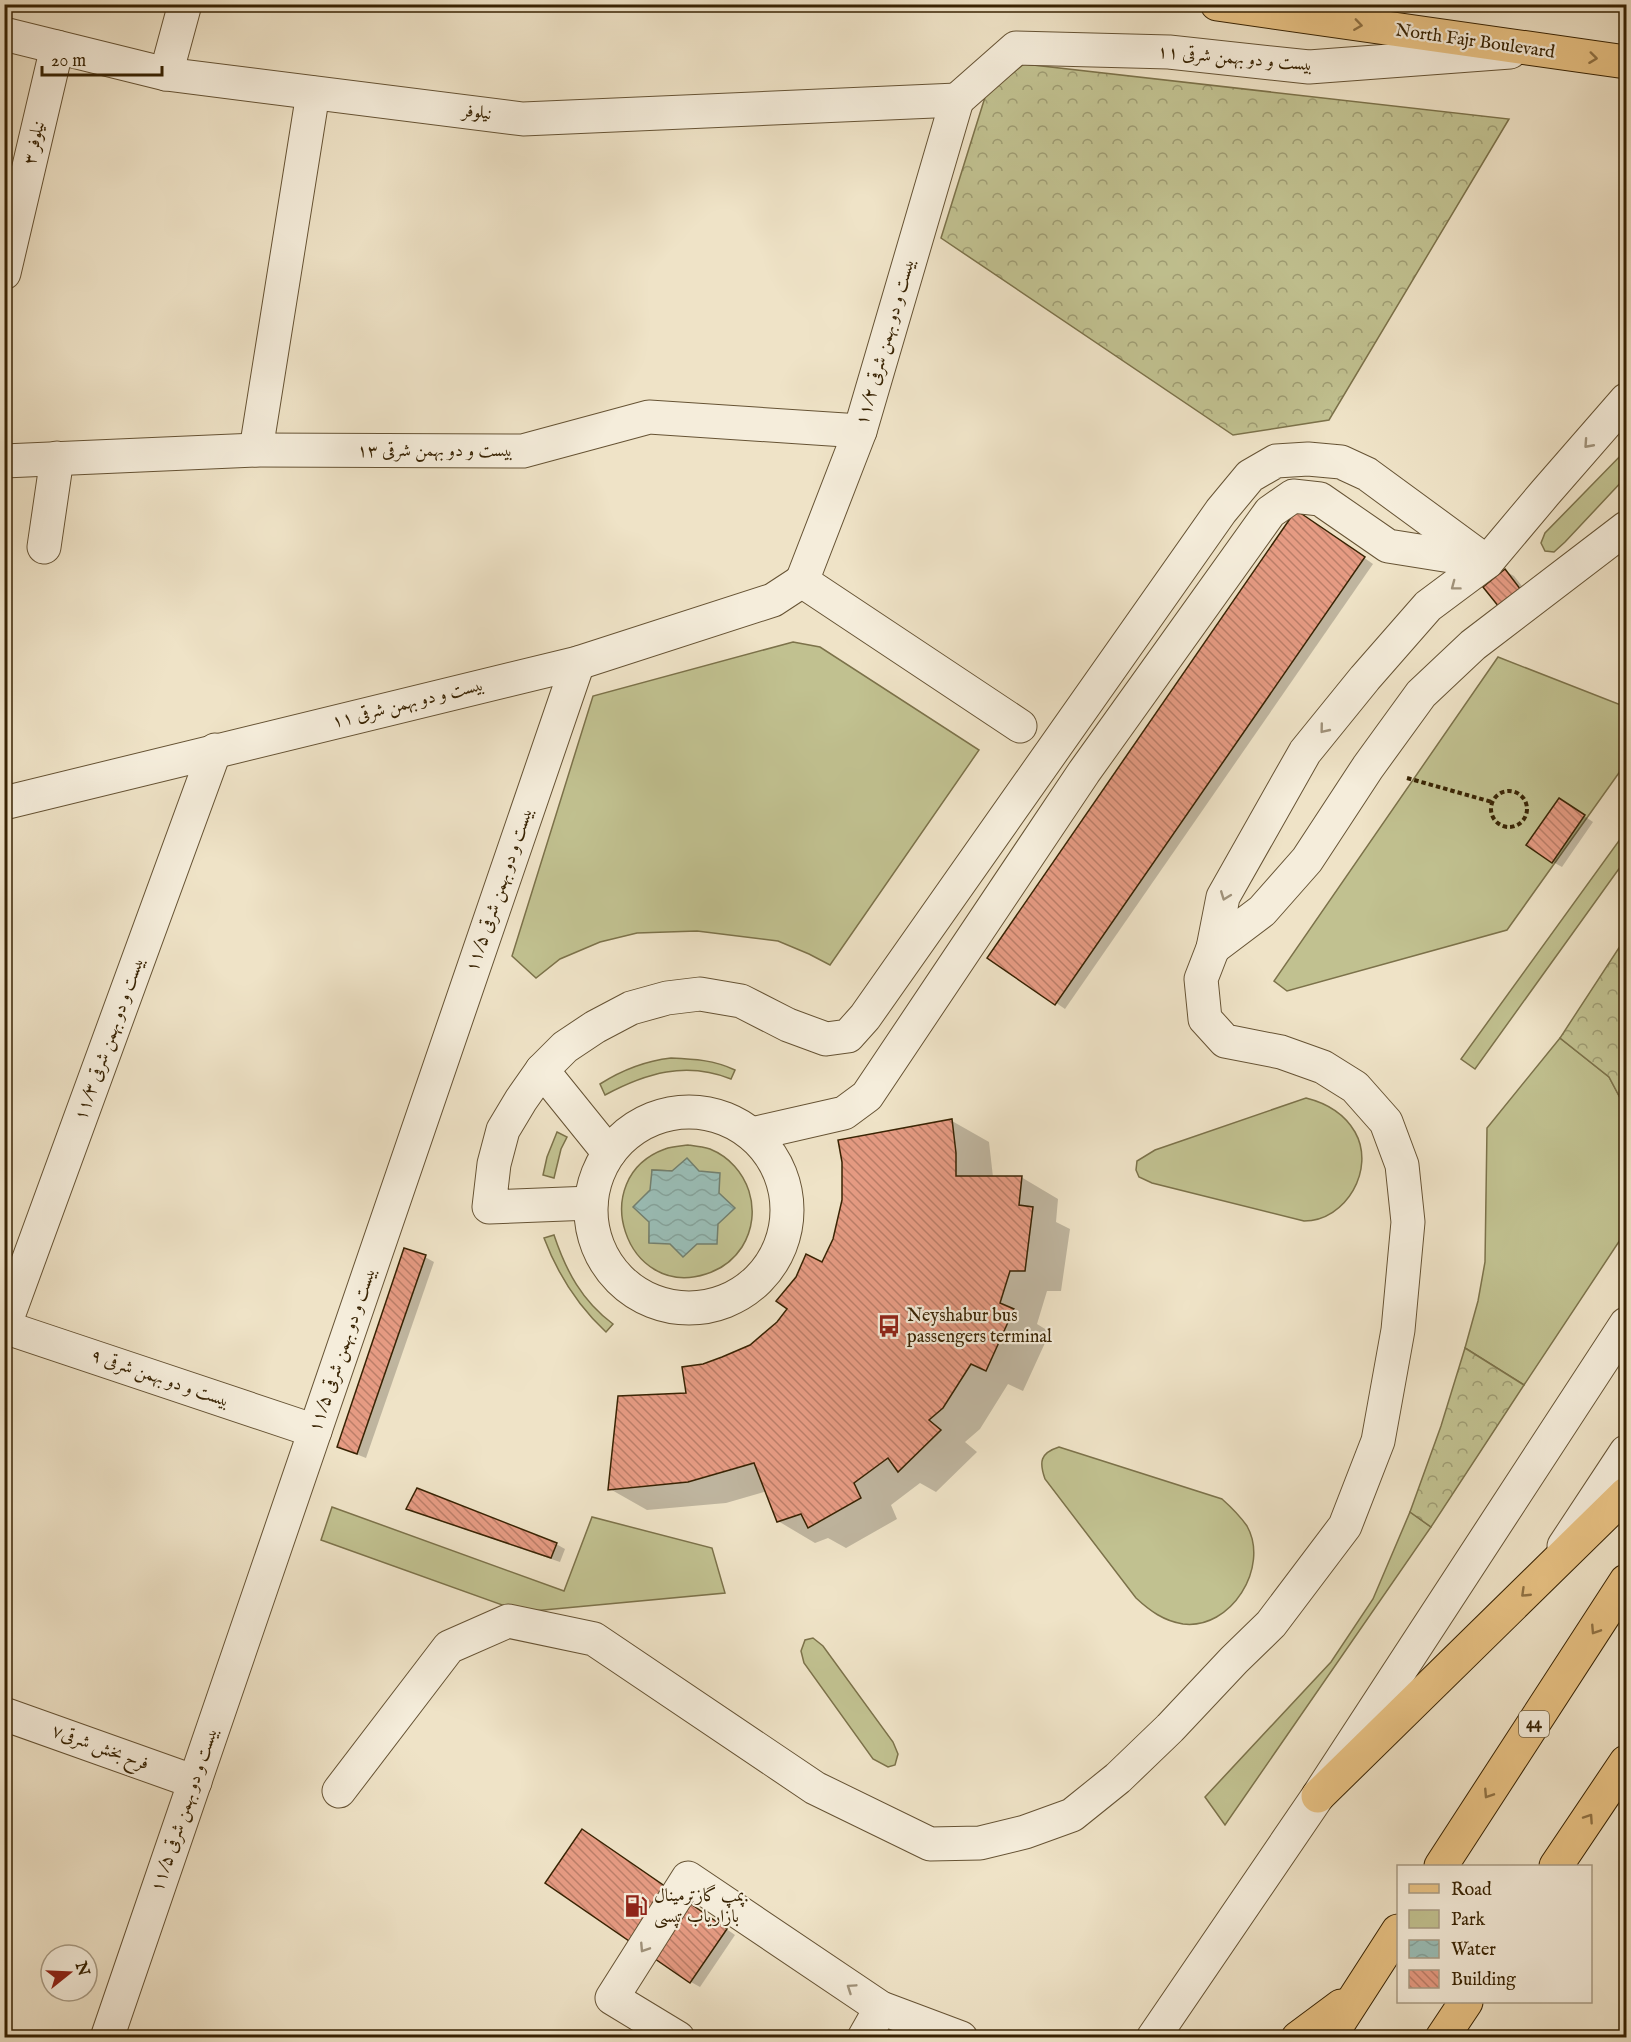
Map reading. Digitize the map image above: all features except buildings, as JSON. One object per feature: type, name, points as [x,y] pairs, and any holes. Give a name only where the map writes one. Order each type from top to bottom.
[{"type":"main road","name":"North Fajr Boulevard","points":[[1217,4],[1533,51],[1626,62]]},
{"type":"main road","points":[[1318,1796],[1626,1494]]},
{"type":"main road","name":"44","points":[[1442,1865],[1626,1581]]},
{"type":"main road","points":[[1557,1865],[1626,1762]]},
{"type":"main road","points":[[1329,2037],[1397,1933]]},
{"type":"main road","points":[[1298,2037],[1357,1994]]},
{"type":"main road","points":[[1442,2037],[1465,2003]]},
{"type":"street","points":[[166,74],[185,4]]},
{"type":"street","name":"نیلوفر","points":[[4,34],[166,74],[523,119],[957,100]]},
{"type":"street","name":"نیلوفر ۳","points":[[4,273],[57,47]]},
{"type":"street","name":"بیست و دو بهمن شرقی ۱۱","points":[[957,100],[1016,48],[1169,52],[1309,67],[1533,51]]},
{"type":"street","points":[[256,450],[313,93]]},
{"type":"street","name":"بیست و دو بهمن شرقی ۱۱/۲","points":[[802,581],[860,431],[957,100]]},
{"type":"street","points":[[339,1791],[449,1647],[508,1621],[594,1639],[815,1788],[930,1844],[980,1844],[1025,1832],[1072,1815],[1118,1778],[1271,1624],[1345,1526],[1378,1441],[1398,1330],[1408,1221],[1402,1165],[1386,1122],[1355,1087],[1323,1067],[1292,1056],[1226,1041],[1205,1019],[1201,979],[1213,948],[1223,897],[1305,752],[1365,678],[1428,606],[1487,562],[1626,400]]},
{"type":"street","name":"بیست و دو بهمن شرقی ۱۳","points":[[4,461],[256,450],[523,451],[649,417],[860,431]]},
{"type":"street","points":[[44,547],[57,458]]},
{"type":"street","points":[[591,1203],[489,1207],[494,1164],[503,1130],[542,1070],[565,1047],[595,1027],[631,1008],[667,998],[700,994],[741,1001],[788,1025],[826,1039],[848,1036],[865,1017],[1221,511],[1250,476],[1276,461],[1308,459],[1341,462],[1367,474],[1487,562]]},
{"type":"street","points":[[752,1134],[844,1113],[867,1096],[1084,772],[1270,512],[1293,496],[1320,499],[1388,546],[1487,562]]},
{"type":"street","points":[[1213,948],[1262,911],[1307,860],[1368,767],[1421,694],[1473,645],[1626,528]]},
{"type":"street","points":[[802,581],[1020,726]]},
{"type":"street","name":"بیست و دو بهمن شرقی ۱۱","points":[[4,803],[578,663],[773,600],[802,581]]},
{"type":"street","name":"بیست و دو بهمن شرقی ۱۱/۵","points":[[107,2037],[578,663]]},
{"type":"street","name":"بیست و دو بهمن شرقی ۱۱/۳","points":[[4,1327],[215,750]]},
{"type":"street","points":[[542,1070],[609,1153]]},
{"type":"street","points":[[692,1112],[724,1118],[752,1134],[772,1157],[784,1186],[787,1217],[780,1247],[765,1273],[742,1294],[713,1306],[682,1309],[652,1302],[626,1286],[605,1262],[593,1234],[591,1203],[596,1177],[609,1153],[632,1130],[661,1116],[692,1112]]},
{"type":"street","points":[[1153,2037],[1318,1796],[1626,1324]]},
{"type":"street","name":"بیست و دو بهمن شرقی ۹","points":[[4,1327],[315,1431]]},
{"type":"street","points":[[1549,1570],[1626,1452]]},
{"type":"street","name":"فرح بخش شرقی۷","points":[[4,1714],[195,1782]]},
{"type":"street","points":[[678,2037],[612,1998],[688,1878],[881,2008],[961,2037]]},
{"type":"street","points":[[864,2037],[881,2008]]},
{"type":"path","points":[[1368,767],[1492,802]]},
{"type":"path","points":[[1504,792],[1516,793],[1524,801],[1526,807],[1524,819],[1515,826],[1503,826],[1491,814],[1492,802],[1504,792]]},
{"type":"green space","points":[[1024,64],[1509,119],[1329,420],[1233,435],[941,238],[986,94]]},
{"type":"green space","points":[[1626,450],[1626,477],[1565,542],[1554,552],[1545,551],[1541,543],[1545,533]]},
{"type":"green space","points":[[793,642],[820,647],[979,750],[830,965],[778,941],[697,931],[637,933],[600,942],[560,959],[536,978],[512,956],[593,696]]},
{"type":"green space","points":[[1498,657],[1626,707],[1626,763],[1507,930],[1287,991],[1274,981]]},
{"type":"green space","points":[[1626,831],[1626,859],[1475,1069],[1461,1059]]},
{"type":"green space","points":[[1626,937],[1626,1109],[1609,1077],[1560,1038]]},
{"type":"green space","points":[[1560,1038],[1609,1077],[1626,1109],[1626,1231],[1524,1385],[1465,1348],[1478,1301],[1485,1262],[1487,1128]]},
{"type":"green space","points":[[671,1058],[712,1062],[735,1070],[731,1079],[698,1071],[666,1072],[620,1087],[605,1095],[600,1084],[608,1079],[643,1064]]},
{"type":"green space","points":[[1306,1098],[1327,1106],[1346,1119],[1361,1146],[1362,1162],[1353,1190],[1344,1203],[1319,1219],[1304,1221],[1152,1183],[1139,1177],[1136,1170],[1137,1161],[1155,1150]]},
{"type":"green space","points":[[557,1132],[567,1137],[561,1149],[554,1178],[543,1175]]},
{"type":"green space","points":[[688,1145],[710,1149],[735,1166],[749,1191],[752,1219],[749,1233],[742,1247],[727,1264],[706,1274],[678,1277],[655,1270],[637,1254],[626,1232],[622,1208],[626,1184],[641,1164],[665,1149]],"holes":[[[652,1170],[672,1171],[649,1243]]]},
{"type":"green space","points":[[554,1235],[576,1284],[592,1305],[613,1324],[606,1332],[577,1300],[562,1277],[544,1238]]},
{"type":"green space","points":[[1465,1348],[1524,1385],[1431,1527],[1410,1512],[1441,1426]]},
{"type":"green space","points":[[1059,1447],[1222,1499],[1247,1526],[1253,1542],[1250,1577],[1242,1593],[1216,1617],[1200,1623],[1183,1624],[1158,1615],[1147,1607],[1136,1598],[1045,1479],[1042,1468],[1043,1459],[1048,1452]]},
{"type":"green space","points":[[332,1507],[564,1591],[592,1517],[712,1548],[725,1593],[522,1612],[321,1540]]},
{"type":"green space","points":[[1410,1512],[1431,1527],[1225,1825],[1205,1797],[1331,1662],[1373,1599]]},
{"type":"green space","points":[[813,1638],[823,1646],[893,1742],[898,1754],[895,1765],[888,1767],[873,1759],[804,1663],[801,1651],[805,1640]]},
{"type":"water","points":[[687,1158],[699,1171],[720,1173],[719,1193],[735,1208],[718,1224],[717,1244],[697,1244],[683,1257],[670,1244],[649,1243],[649,1222],[633,1207],[650,1190],[652,1170],[672,1171]]},
{"type":"place","name":"Neyshabur bus passengers terminal","points":[[889,1326]]},
{"type":"place","name":"پمپ گازترمینال. بازاریاب تپسی","points":[[636,1906]]}]
